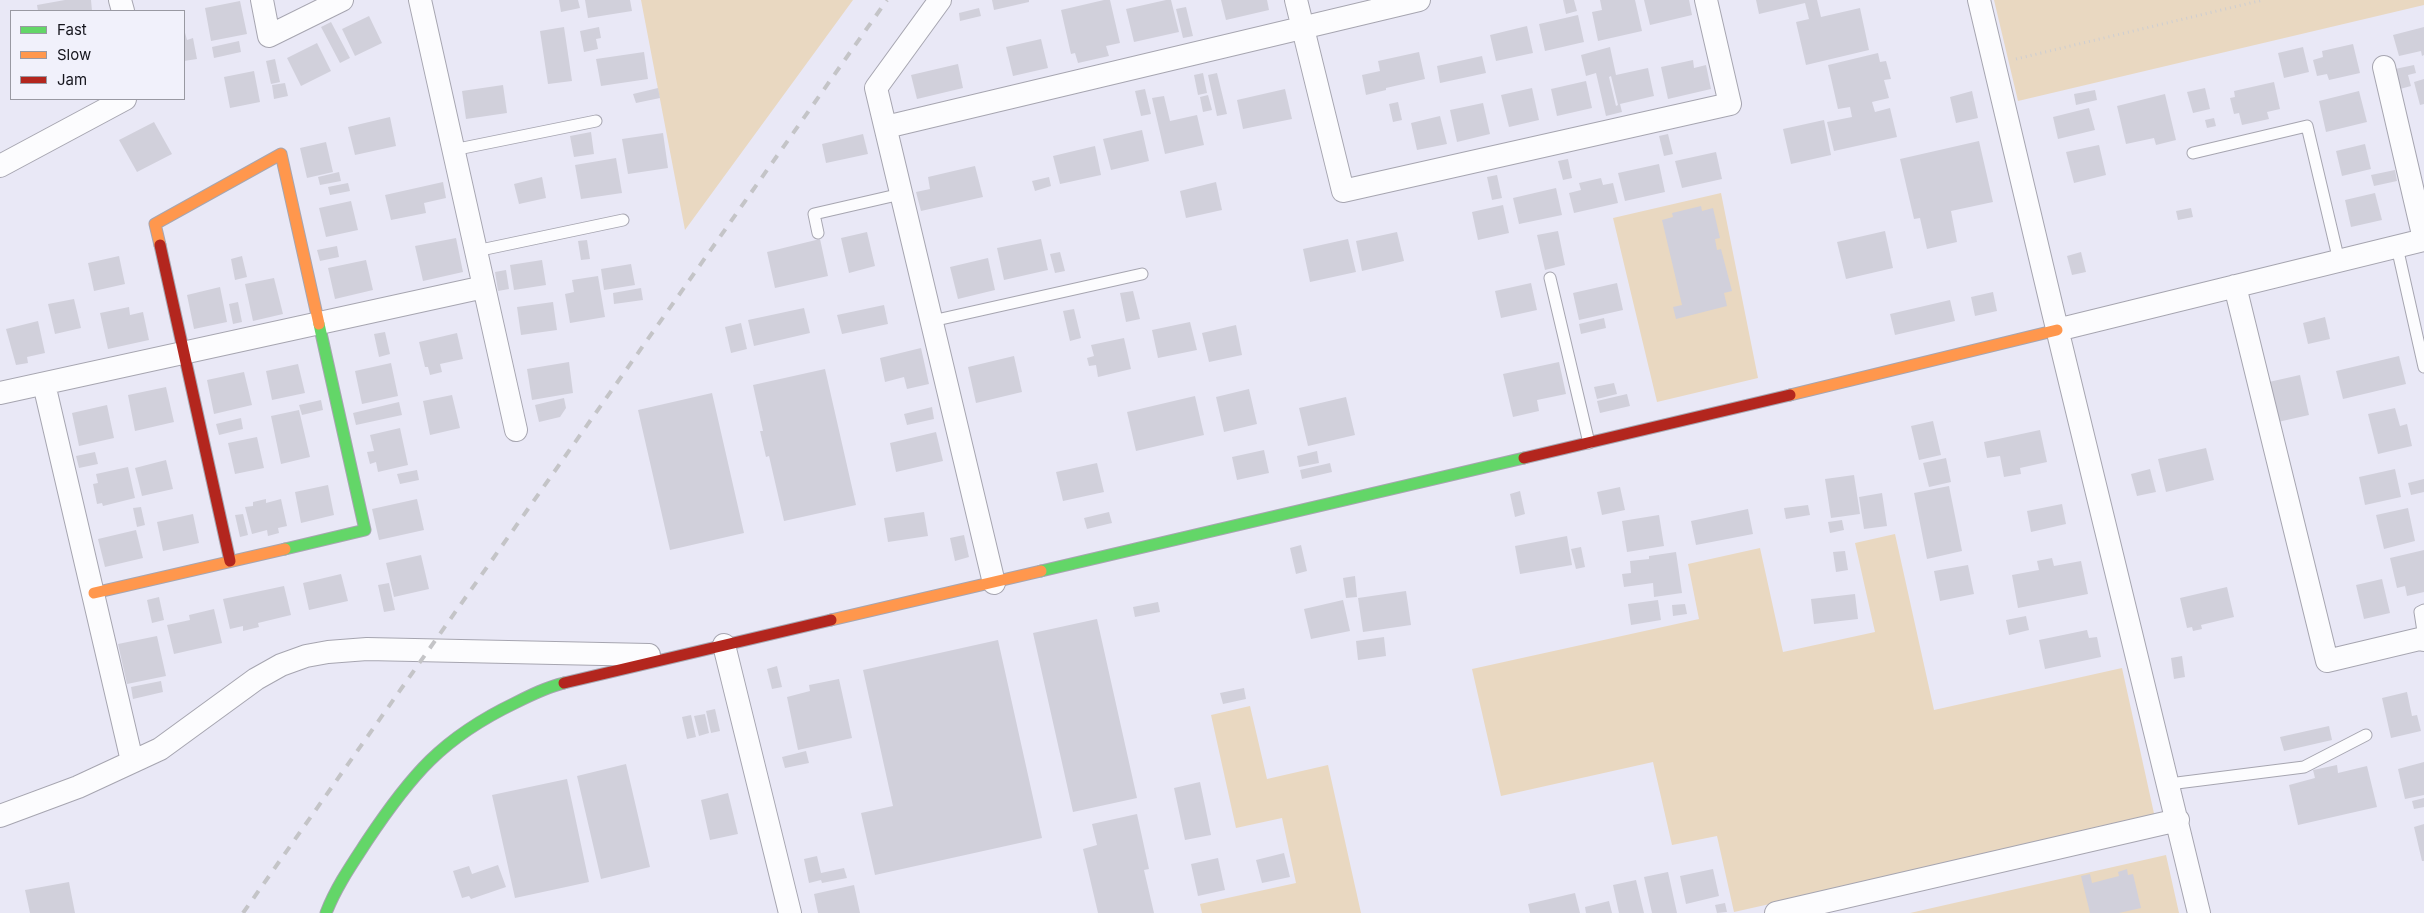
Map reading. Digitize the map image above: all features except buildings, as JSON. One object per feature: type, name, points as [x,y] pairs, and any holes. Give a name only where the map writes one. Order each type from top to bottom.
[{"type":"street","points":[[262,0],[269,36],[342,0]]},
{"type":"street","points":[[420,0],[516,430]]},
{"type":"street","points":[[940,0],[876,88],[994,583]]},
{"type":"street","points":[[1296,0],[1343,191],[1730,104],[1706,0]]},
{"type":"street","points":[[886,127],[1419,0]]},
{"type":"street","points":[[1980,0],[2057,330],[2178,820],[2199,913]]},
{"type":"street","points":[[326,913],[341,880],[401,792],[424,765],[458,736],[528,696],[558,684],[1590,443],[2424,240],[2384,67]]},
{"type":"street","points":[[0,166],[123,100]]},
{"type":"street","points":[[94,593],[365,530],[281,154],[155,224],[230,561]]},
{"type":"street","points":[[2235,286],[2327,661],[2424,639]]},
{"type":"street","points":[[0,393],[484,288]]},
{"type":"street","points":[[44,384],[132,762]]},
{"type":"street","points":[[724,645],[790,913]]},
{"type":"street","points":[[0,816],[78,787],[160,749],[256,679],[280,665],[306,656],[366,649],[612,656],[693,653]]},
{"type":"street","points":[[1776,913],[2178,820]]},
{"type":"lane","points":[[454,150],[596,121]]},
{"type":"lane","points":[[2193,153],[2307,126],[2339,261]]},
{"type":"lane","points":[[818,233],[814,214],[901,194]]},
{"type":"lane","points":[[476,251],[623,220]]},
{"type":"lane","points":[[2397,247],[2424,367]]},
{"type":"lane","points":[[932,321],[1142,274]]},
{"type":"lane","points":[[1550,278],[1590,443]]},
{"type":"lane","points":[[2424,610],[2420,612],[2424,639]]},
{"type":"lane","points":[[2169,784],[2304,767],[2366,735]]},
{"type":"path","points":[[1994,64],[2263,0]]},
{"type":"shaded area","points":[[641,0],[853,0],[685,230]]},
{"type":"shaded area","points":[[1994,0],[2424,0],[2424,5],[2018,101]]},
{"type":"shaded area","points":[[1721,193],[1758,378],[1657,402],[1613,218]]},
{"type":"shaded area","points":[[1895,534],[1934,710],[2122,668],[2155,818],[1734,912],[1717,836],[1672,845],[1653,762],[1501,796],[1472,669],[1699,619],[1688,564],[1760,548],[1783,652],[1875,632],[1855,543]]},
{"type":"shaded area","points":[[1250,706],[1267,779],[1328,765],[1361,913],[1202,913],[1200,904],[1296,883],[1282,818],[1236,828],[1211,715]]},
{"type":"shaded area","points":[[2166,855],[2179,913],[1910,913]]},
{"type":"railway","points":[[243,913],[887,0]]},
{"type":"traffic: fast","points":[[285,549],[365,530],[319,324]]},
{"type":"traffic: fast","points":[[1041,571],[1524,458]]},
{"type":"traffic: fast","points":[[326,913],[339,885],[367,841],[398,797],[430,760],[467,730],[489,716],[533,694],[564,683]]},
{"type":"traffic: slow","points":[[160,245],[155,224],[281,154],[319,324]]},
{"type":"traffic: slow","points":[[1790,395],[2057,330]]},
{"type":"traffic: slow","points":[[94,593],[285,549]]},
{"type":"traffic: slow","points":[[831,620],[1041,571]]},
{"type":"traffic: jam","points":[[160,245],[230,561]]},
{"type":"traffic: jam","points":[[1524,458],[1790,395]]},
{"type":"traffic: jam","points":[[564,683],[831,620]]}]
